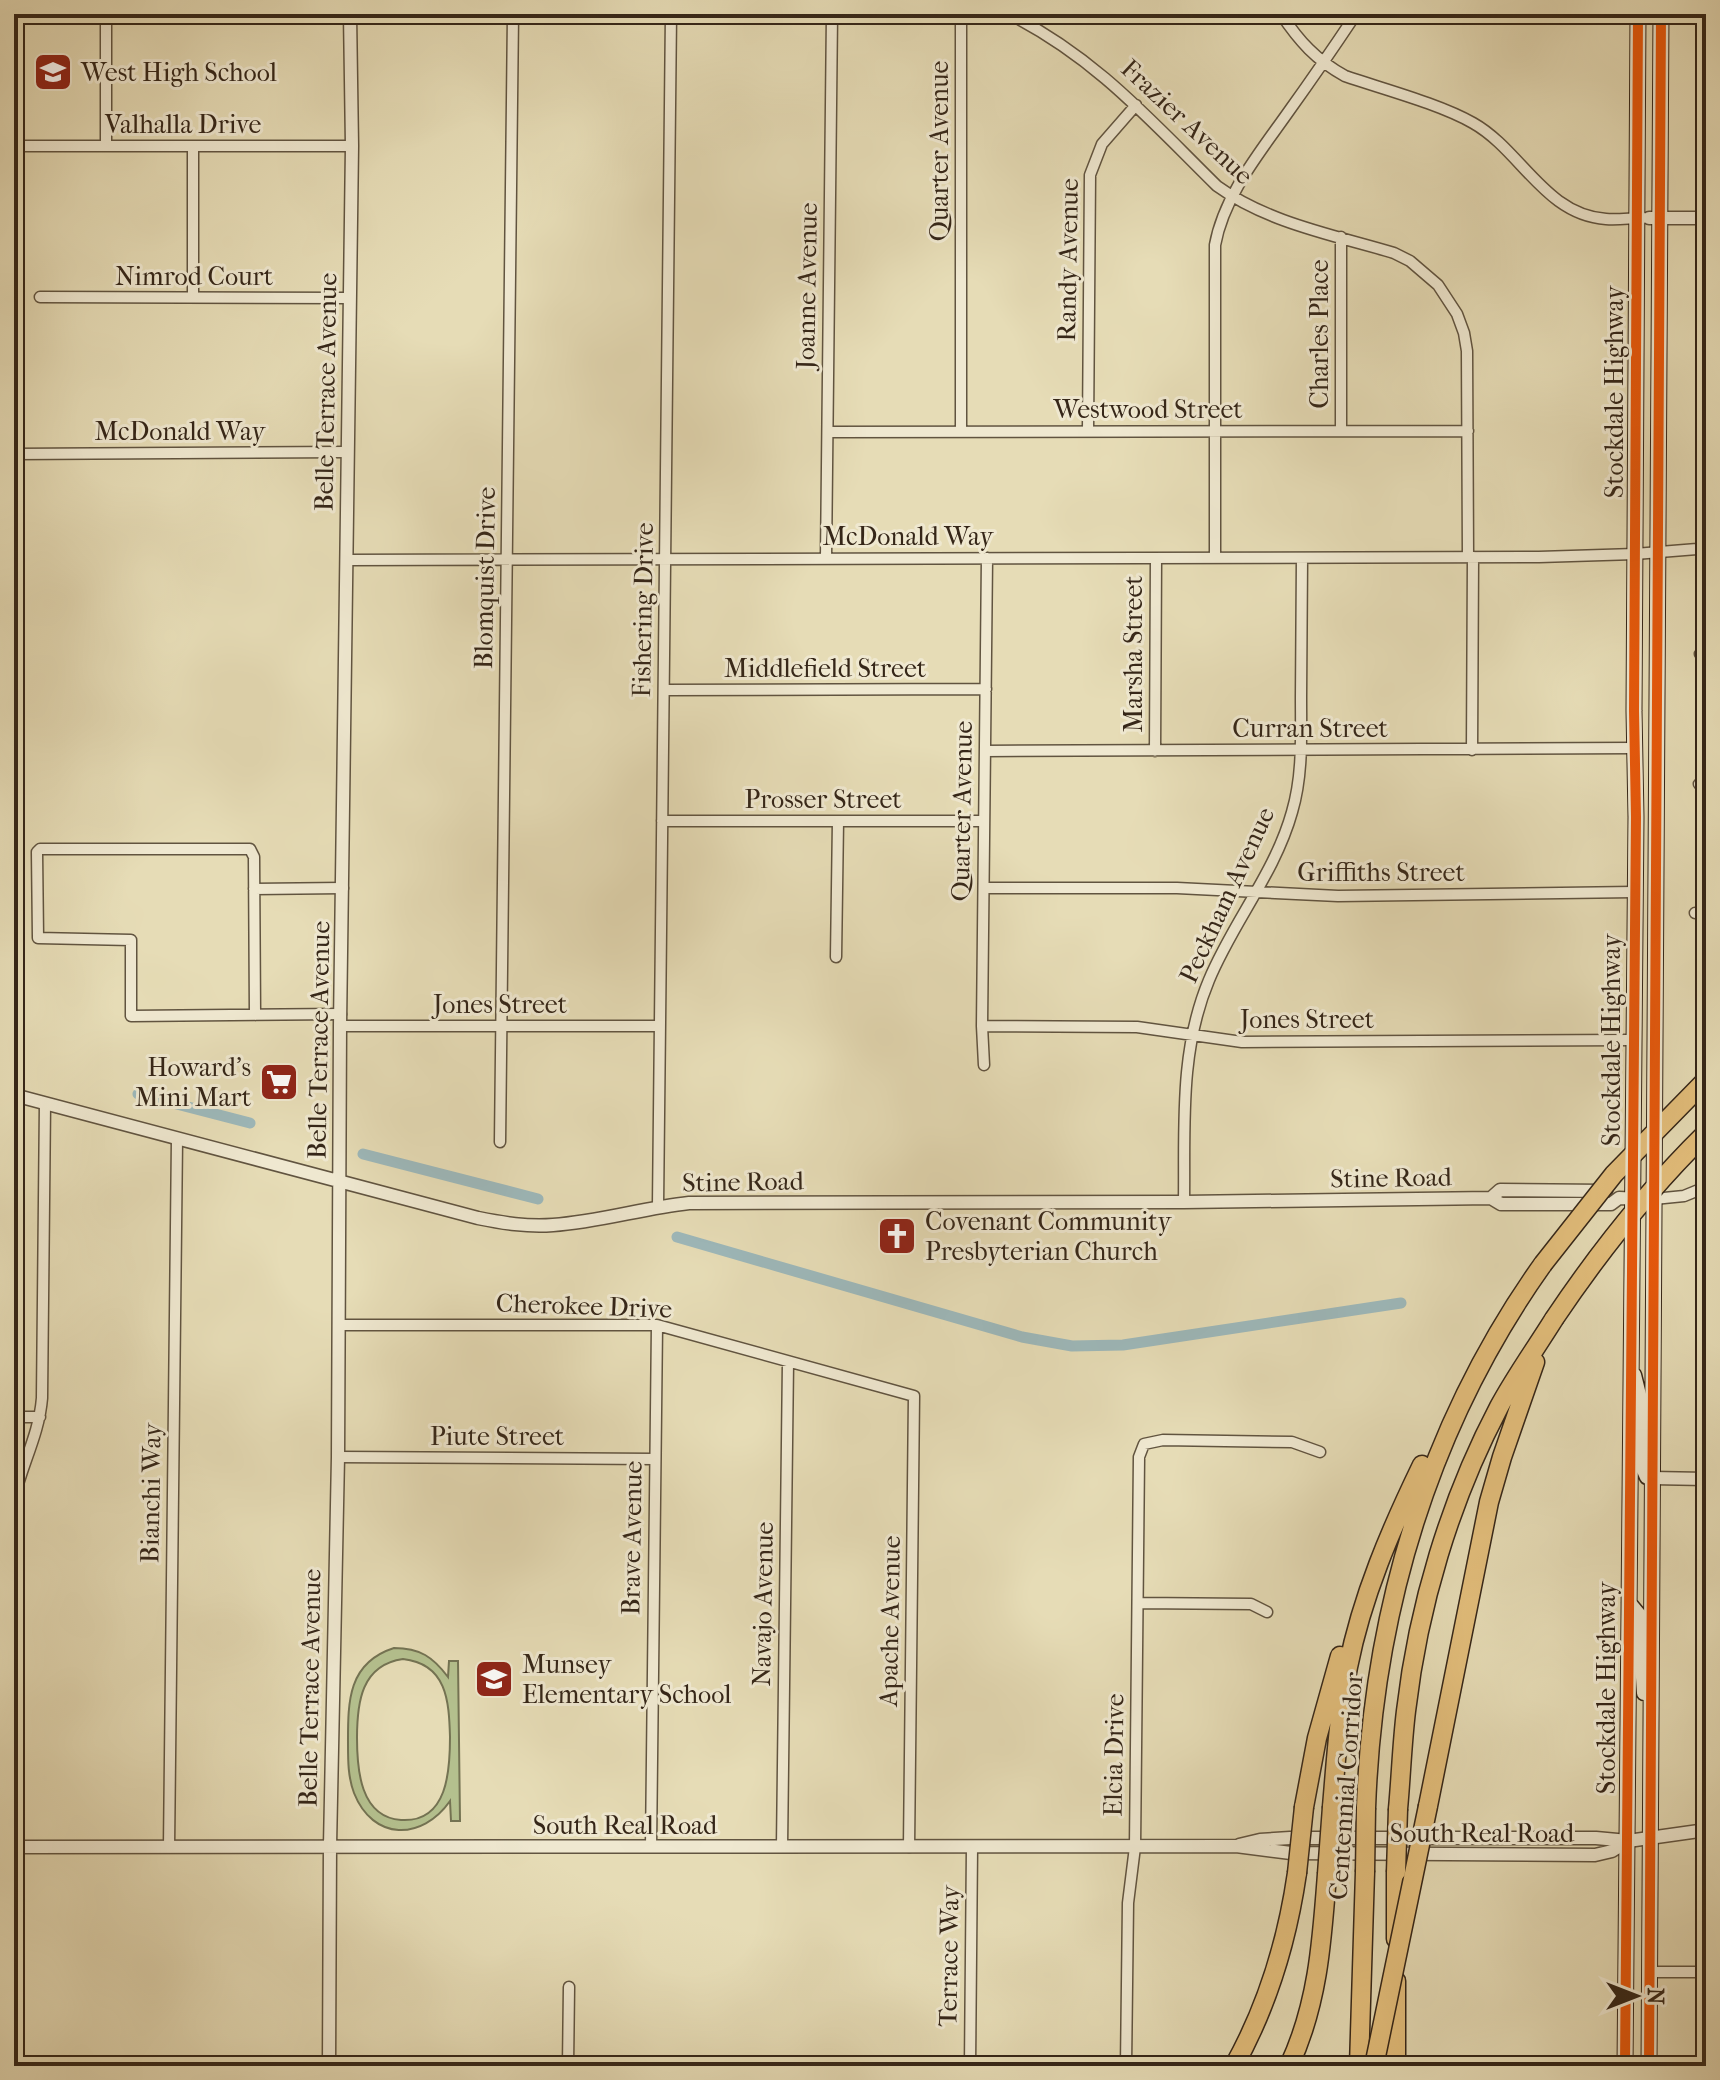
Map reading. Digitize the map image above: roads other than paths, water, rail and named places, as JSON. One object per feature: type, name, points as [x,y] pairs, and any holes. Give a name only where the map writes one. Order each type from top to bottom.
[{"type":"highway","name":"Centennial Corridor","points":[[1359,2066],[1366,1808],[1374,1708],[1395,1590],[1426,1484],[1451,1421],[1481,1361],[1543,1264],[1614,1174],[1662,1121],[1706,1080]]},
{"type":"highway","name":"Centennial Corridor","points":[[1396,2066],[1398,1809],[1411,1679],[1444,1542],[1483,1439],[1516,1378],[1620,1227],[1706,1133]]},
{"type":"highway","points":[[1374,2066],[1489,1502],[1505,1448],[1551,1324]]},
{"type":"highway","points":[[1234,2066],[1274,1978],[1287,1932],[1317,1738],[1351,1626],[1422,1464],[1481,1361]]},
{"type":"highway","points":[[1289,2066],[1315,1989],[1343,1692],[1355,1637],[1375,1572]]},
{"type":"main road","name":"Stockdale Highway","points":[[1625,2066],[1630,1364],[1625,1198],[1632,1040],[1635,748],[1647,553],[1649,218],[1638,14]]},
{"type":"main road","name":"Stockdale Highway","points":[[1649,2066],[1654,1199],[1647,553],[1649,218],[1661,14]]},
{"type":"main road","points":[[1630,1364],[1640,1396],[1643,1468],[1647,1477],[1652,1478]]},
{"type":"main road","points":[[1629,1603],[1639,1615],[1641,1671],[1651,1724]]},
{"type":"street","points":[[106,14],[106,146]]},
{"type":"street","name":"Belle Terrace Avenue","points":[[329,2066],[352,146],[350,14]]},
{"type":"street","name":"Blomquist Drive","points":[[500,1142],[513,14]]},
{"type":"street","name":"Fishering Drive","points":[[658,1206],[671,14]]},
{"type":"street","name":"Joanne Avenue","points":[[826,558],[832,14]]},
{"type":"street","name":"Quarter Avenue","points":[[961,14],[961,431]]},
{"type":"street","name":"Frazier Avenue","points":[[1009,14],[1061,42],[1089,63],[1232,197],[1267,215],[1394,253],[1410,261],[1449,299],[1464,333],[1467,351],[1472,750]]},
{"type":"street","points":[[1281,14],[1299,40],[1323,63],[1345,76],[1472,122],[1499,142],[1548,193],[1574,211],[1605,219],[1706,218]]},
{"type":"street","points":[[1215,558],[1215,245],[1223,212],[1356,14]]},
{"type":"street","name":"Randy Avenue","points":[[1088,431],[1090,175],[1102,144],[1136,105]]},
{"type":"street","name":"Valhalla Drive","points":[[14,146],[352,146]]},
{"type":"street","points":[[193,146],[193,297]]},
{"type":"street","name":"Charles Place","points":[[1341,237],[1341,431]]},
{"type":"street","name":"Nimrod Court","points":[[40,297],[349,298]]},
{"type":"street","name":"Westwood Street","points":[[828,432],[1468,431]]},
{"type":"street","name":"McDonald Way","points":[[14,454],[347,452]]},
{"type":"street","name":"McDonald Way","points":[[347,560],[1470,557],[1647,553],[1697,549],[1706,544]]},
{"type":"street","name":"Quarter Avenue","points":[[984,1065],[987,558]]},
{"type":"street","name":"Marsha Street","points":[[1155,751],[1156,558]]},
{"type":"street","name":"Peckham Avenue","points":[[1184,1202],[1185,1090],[1198,1008],[1213,970],[1286,834],[1298,784],[1302,558]]},
{"type":"street","name":"Middlefield Street","points":[[664,690],[986,689]]},
{"type":"street","name":"Curran Street","points":[[985,751],[1635,748]]},
{"type":"street","name":"Prosser Street","points":[[662,821],[984,821]]},
{"type":"street","points":[[836,957],[838,821]]},
{"type":"street","name":"Jones Street","points":[[254,889],[254,857],[250,849],[40,849],[36,856],[38,938],[131,940],[131,1016],[255,1015],[502,1026],[660,1026]]},
{"type":"street","points":[[255,1015],[254,889],[343,888]]},
{"type":"street","name":"Griffiths Street","points":[[984,888],[1177,888],[1338,896],[1634,892]]},
{"type":"street","name":"Jones Street","points":[[982,1026],[1111,1026],[1242,1042],[1632,1040]]},
{"type":"street","name":"Stine Road","points":[[14,1095],[478,1218],[524,1225],[575,1223],[658,1206],[689,1203],[1491,1198],[1500,1190],[1610,1191],[1625,1198],[1654,1199]]},
{"type":"street","points":[[14,1499],[40,1417],[45,1103]]},
{"type":"street","name":"Bianchi Way","points":[[169,1847],[177,1139]]},
{"type":"street","points":[[1654,1199],[1684,1196],[1706,1187]]},
{"type":"street","name":"Cherokee Drive","points":[[339,1325],[657,1325],[914,1396]]},
{"type":"street","name":"Brave Avenue","points":[[651,1847],[657,1325]]},
{"type":"street","name":"Navajo Avenue","points":[[782,1847],[788,1362]]},
{"type":"street","name":"Apache Avenue","points":[[909,1847],[914,1396]]},
{"type":"street","points":[[14,1417],[40,1417]]},
{"type":"street","name":"Elcia Drive","points":[[1126,2066],[1129,1892],[1135,1847],[1139,1457],[1144,1444],[1163,1440],[1292,1442],[1320,1452]]},
{"type":"street","name":"Piute Street","points":[[338,1457],[655,1459]]},
{"type":"street","points":[[1652,1478],[1706,1479]]},
{"type":"street","points":[[1138,1603],[1251,1604],[1267,1612]]},
{"type":"street","name":"South Real Road","points":[[14,1847],[1236,1846],[1291,1853],[1595,1855],[1612,1851],[1628,1841],[1706,1830]]},
{"type":"street","name":"Terrace Way","points":[[970,2066],[972,1847]]},
{"type":"street","points":[[1651,1972],[1706,1972]]},
{"type":"street","points":[[568,2066],[569,1987]]},
{"type":"waterway","points":[[138,1094],[250,1123]]},
{"type":"waterway","points":[[363,1154],[538,1199]]},
{"type":"waterway","points":[[677,1237],[1022,1337],[1072,1346],[1123,1345],[1401,1303]]},
{"type":"place","name":"West High School","points":[[53,72]]},
{"type":"place","name":"Howard's Mini Mart","points":[[279,1082]]},
{"type":"place","name":"Covenant Community Presbyterian Church","points":[[897,1236]]},
{"type":"place","name":"Munsey Elementary School","points":[[494,1679]]}]
